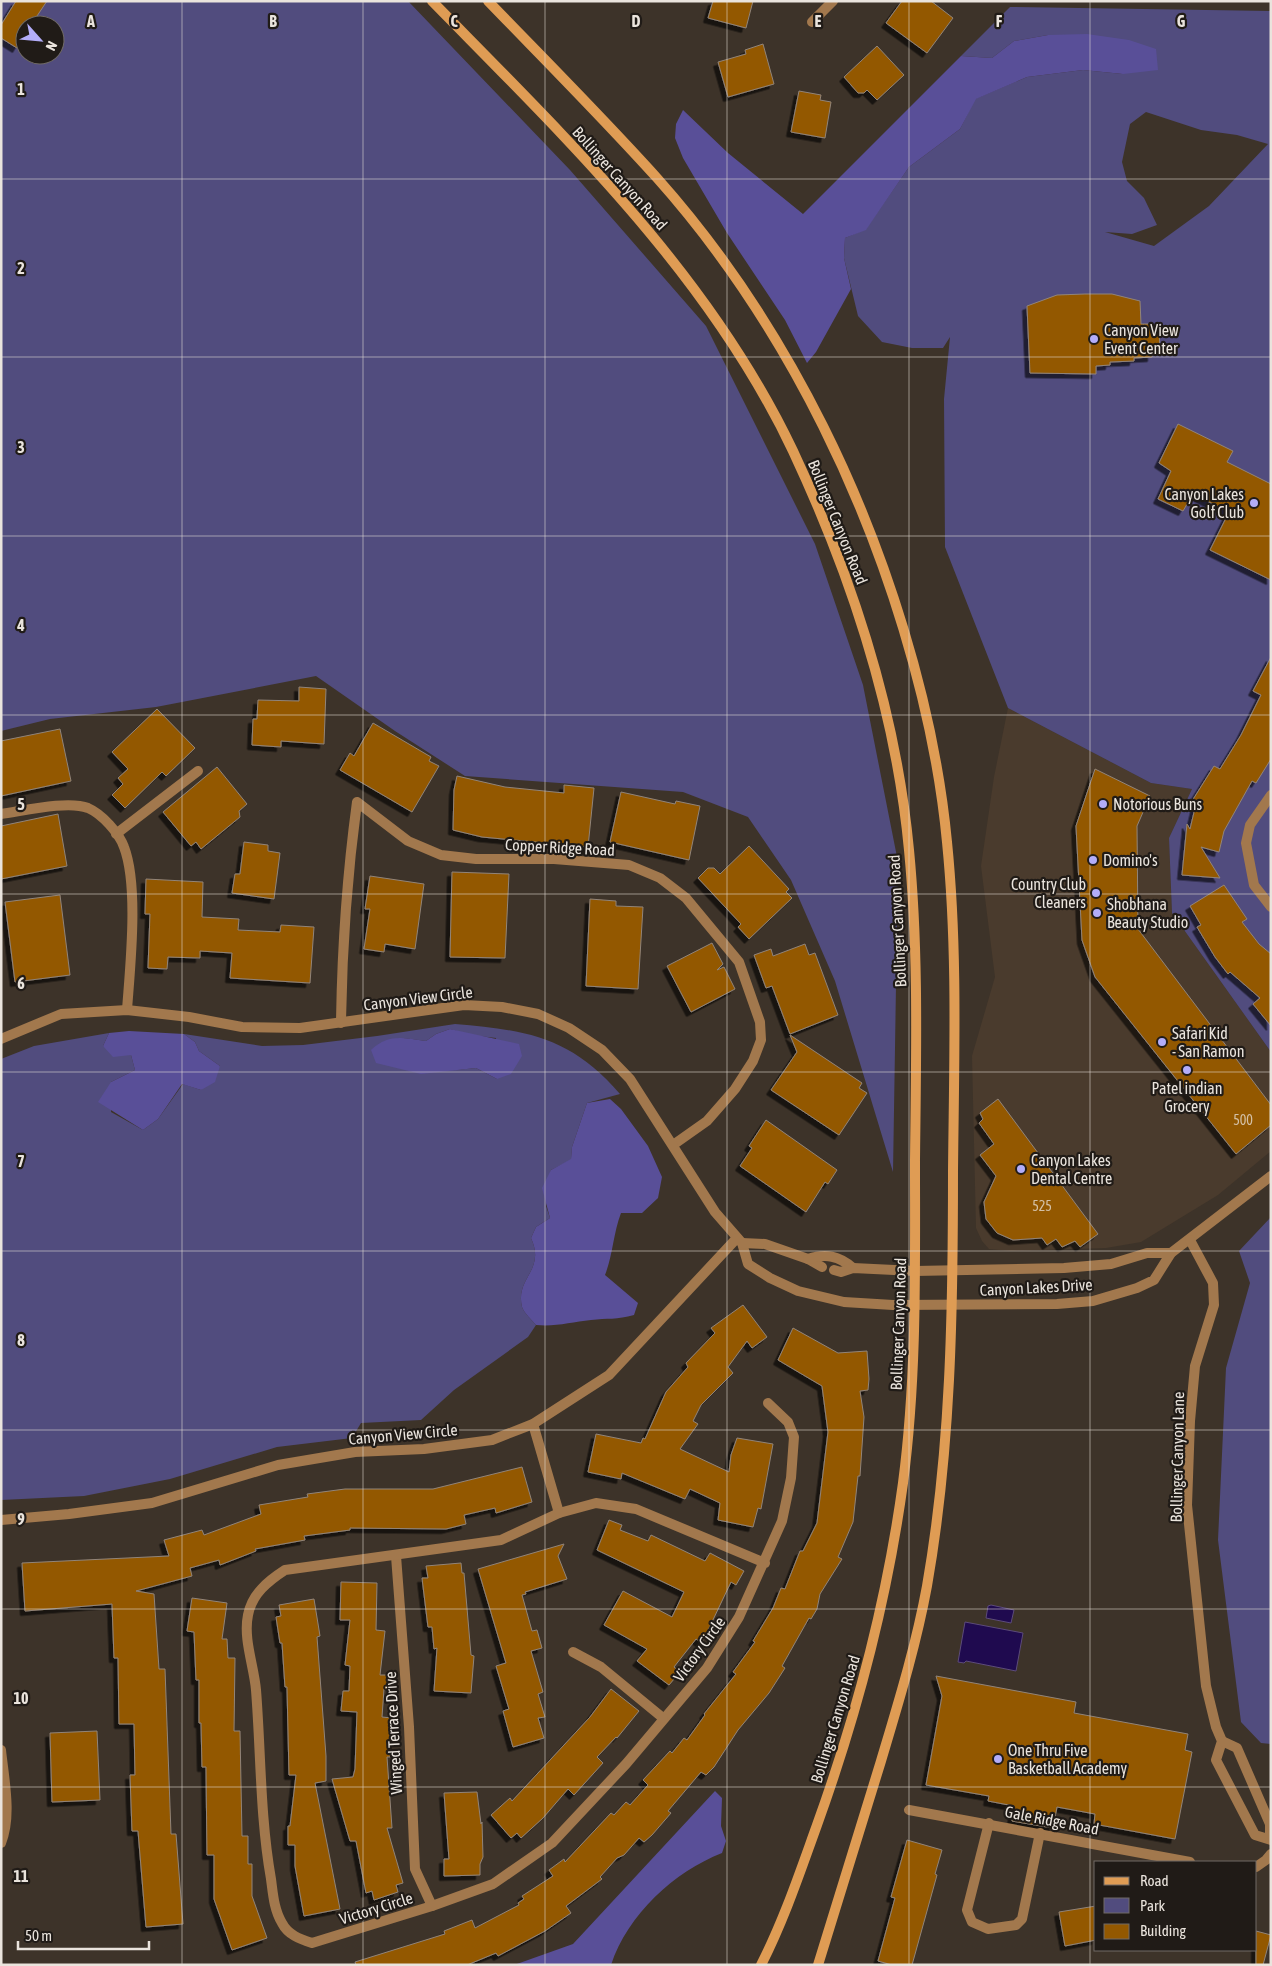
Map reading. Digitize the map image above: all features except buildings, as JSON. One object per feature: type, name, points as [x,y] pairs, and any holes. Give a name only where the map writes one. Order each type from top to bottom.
[{"type":"main road","name":"Bollinger Canyon Road","points":[[432,1],[628,204],[688,280],[741,359],[767,403],[791,447],[833,540],[869,643],[882,693],[909,845],[916,942],[915,1305],[912,1384],[903,1481],[886,1581],[866,1672],[830,1789],[800,1873],[761,1965]]},
{"type":"main road","name":"Bollinger Canyon Road","points":[[488,1],[659,180],[719,256],[773,336],[823,425],[868,525],[904,633],[930,734],[947,839],[953,938],[953,1270],[949,1387],[942,1489],[926,1592],[904,1683],[818,1965]]},
{"type":"street","points":[[812,22],[833,1]]},
{"type":"street","points":[[116,834],[198,771]]},
{"type":"street","points":[[1271,795],[1250,825],[1246,843],[1254,885],[1271,907]]},
{"type":"street","name":"Copper Ridge Road","points":[[341,1023],[342,960],[347,878],[356,802],[408,841],[441,855],[476,859],[554,859],[629,865],[660,878],[686,898],[708,923],[739,962],[760,1022],[761,1040],[753,1061],[734,1090],[707,1121],[673,1145]]},
{"type":"street","points":[[1,814],[54,805],[88,808],[111,826],[124,846],[130,875],[131,955],[127,1010]]},
{"type":"street","name":"Canyon View Circle","points":[[1,1039],[61,1014],[127,1010],[189,1017],[242,1027],[300,1028],[464,1005],[502,1007],[538,1014],[569,1028],[602,1050],[630,1079],[715,1212],[740,1241],[748,1264],[770,1278],[798,1291],[844,1302],[915,1305]]},
{"type":"street","name":"Canyon Lakes Drive","points":[[915,1305],[1057,1304],[1093,1301],[1137,1288],[1154,1280],[1171,1253],[1271,1176]]},
{"type":"street","name":"Bollinger Canyon Lane","points":[[1190,1240],[1213,1283],[1214,1305],[1195,1366],[1190,1421],[1187,1505],[1206,1686],[1216,1727],[1222,1742],[1216,1760],[1255,1835],[1270,1839],[1270,1824],[1237,1748],[1222,1742]]},
{"type":"street","points":[[740,1241],[765,1244],[808,1259],[822,1267]]},
{"type":"street","name":"Canyon View Circle","points":[[1,1520],[69,1514],[152,1503],[278,1465],[355,1452],[424,1449],[492,1440],[533,1424],[609,1375],[740,1241]]},
{"type":"street","name":"Canyon Lakes Drive","points":[[953,1270],[1064,1268],[1111,1264],[1147,1254],[1171,1253]]},
{"type":"street","points":[[808,1259],[823,1254],[843,1259],[853,1268]]},
{"type":"street","points":[[834,1270],[841,1272],[853,1268],[915,1271],[953,1270]]},
{"type":"street","points":[[765,1563],[782,1521],[791,1478],[794,1437],[788,1422],[768,1403]]},
{"type":"street","points":[[533,1424],[559,1513]]},
{"type":"street","name":"Victory Circle","points":[[596,1503],[636,1509],[765,1563],[739,1618],[708,1668],[663,1718],[626,1764],[552,1843],[493,1884],[432,1906],[312,1943],[295,1938],[282,1925],[276,1910],[264,1841],[256,1689],[248,1641],[248,1616],[254,1598],[267,1581],[285,1570],[501,1540],[559,1513],[596,1503]]},
{"type":"street","name":"Winged Terrace Drive","points":[[396,1556],[409,1727],[415,1869],[432,1906]]},
{"type":"street","points":[[573,1652],[601,1667],[663,1718]]},
{"type":"street","points":[[1,1750],[6,1798],[5,1834],[1,1843]]},
{"type":"street","name":"Gale Ridge Road","points":[[909,1810],[989,1823],[1185,1861]]},
{"type":"street","points":[[989,1823],[967,1910],[972,1922],[988,1929],[1016,1925],[1022,1919],[1040,1833]]},
{"type":"street","points":[[1257,1866],[1271,1854]]},
{"type":"shaded area","points":[[1087,34],[1129,40],[1156,49],[1158,70],[1123,74],[1083,70],[1027,77],[976,99],[960,129],[909,167],[866,230],[845,238],[844,258],[851,289],[816,352],[807,363],[785,320],[727,233],[683,158],[675,138],[676,124],[683,110],[728,153],[803,214],[961,56],[992,58],[1014,41],[1048,35]]},
{"type":"shaded area","points":[[1008,708],[1151,783],[1192,789],[1169,838],[1172,913],[1271,1052],[1271,1151],[1218,1195],[1141,1242],[1106,1248],[1011,1251],[989,1249],[982,1241],[976,1228],[972,1056],[995,977],[981,866],[994,777]]},
{"type":"shaded area","points":[[450,1029],[519,1044],[522,1056],[511,1074],[497,1079],[476,1068],[421,1074],[376,1063],[371,1050],[384,1041],[391,1039],[404,1038],[426,1041],[436,1034]]},
{"type":"shaded area","points":[[129,1031],[184,1034],[195,1042],[199,1051],[220,1066],[215,1082],[201,1090],[182,1084],[158,1119],[143,1130],[98,1102],[111,1082],[135,1070],[131,1055],[113,1057],[103,1046],[109,1033]]},
{"type":"shaded area","points":[[610,1099],[621,1109],[648,1146],[662,1177],[658,1198],[642,1213],[621,1213],[605,1275],[638,1303],[634,1315],[628,1317],[557,1325],[536,1325],[523,1309],[521,1297],[535,1258],[535,1249],[531,1238],[536,1227],[550,1218],[542,1188],[551,1170],[571,1159],[572,1147],[587,1103]]},
{"type":"shaded area","points":[[988,1606],[1014,1610],[1011,1623],[986,1618]]},
{"type":"shaded area","points":[[965,1622],[1023,1633],[1016,1671],[966,1661],[964,1663],[958,1662]]},
{"type":"shaded area","points":[[715,1791],[722,1798],[721,1826],[726,1841],[722,1853],[687,1871],[655,1897],[629,1929],[611,1965],[514,1965],[573,1944]]},
{"type":"green space","points":[[1,1],[408,1],[570,170],[706,326],[815,544],[863,685],[898,862],[893,1172],[835,981],[791,880],[748,817],[683,792],[465,776],[395,731],[316,676],[156,707],[50,719],[1,731]]},
{"type":"green space","points":[[1010,7],[1271,11],[1271,1052],[1172,913],[1169,838],[1192,789],[1151,783],[1008,708],[945,547],[944,399],[950,337],[943,348],[912,348],[882,342],[858,316],[844,258],[845,238],[866,229],[909,167],[960,129],[975,99],[1027,77],[1083,70],[1123,74],[1048,35],[1014,41],[992,58],[961,56]],"holes":[[[1146,112],[1201,130],[1237,135],[1268,144],[1209,206],[1154,246],[1105,232],[1132,234],[1157,225],[1144,198],[1127,181],[1122,162],[1130,124]]]},
{"type":"green space","points":[[455,1024],[504,1029],[526,1034],[565,1048],[584,1060],[620,1094],[587,1103],[572,1147],[571,1160],[551,1170],[546,1206],[550,1218],[536,1227],[531,1238],[535,1249],[535,1258],[521,1297],[523,1309],[536,1325],[528,1337],[454,1390],[421,1420],[361,1423],[352,1438],[277,1447],[170,1479],[84,1496],[1,1500],[1,1059],[34,1046],[109,1033],[103,1046],[131,1055],[135,1070],[111,1082],[111,1112],[143,1130],[158,1119],[183,1084],[201,1090],[220,1066],[199,1051],[195,1042],[184,1034],[262,1046],[303,1045]],"holes":[[[450,1029],[470,1035],[496,1038],[497,1079],[476,1068],[455,1070],[403,1038],[426,1041],[436,1034]]]},
{"type":"green space","points":[[1271,1217],[1271,1744],[1261,1743],[1241,1722],[1218,1540],[1226,1368],[1250,1283],[1239,1251]]},
{"type":"place","name":"Canyon View Event Center","points":[[1094,339]]},
{"type":"place","name":"Canyon Lakes Golf Club","points":[[1254,503]]},
{"type":"place","name":"Notorious Buns","points":[[1103,804]]},
{"type":"place","name":"Domino's","points":[[1093,860]]},
{"type":"place","name":"Country Club Cleaners","points":[[1096,893]]},
{"type":"place","name":"Shobhana Beauty Studio","points":[[1097,913]]},
{"type":"place","name":"Safari Kid - San Ramon","points":[[1162,1042]]},
{"type":"place","name":"Patel indian Grocery","points":[[1187,1070]]},
{"type":"place","name":"Canyon Lakes Dental Centre","points":[[1021,1169]]},
{"type":"place","name":"One Thru Five Basketball Academy","points":[[998,1759]]}]
